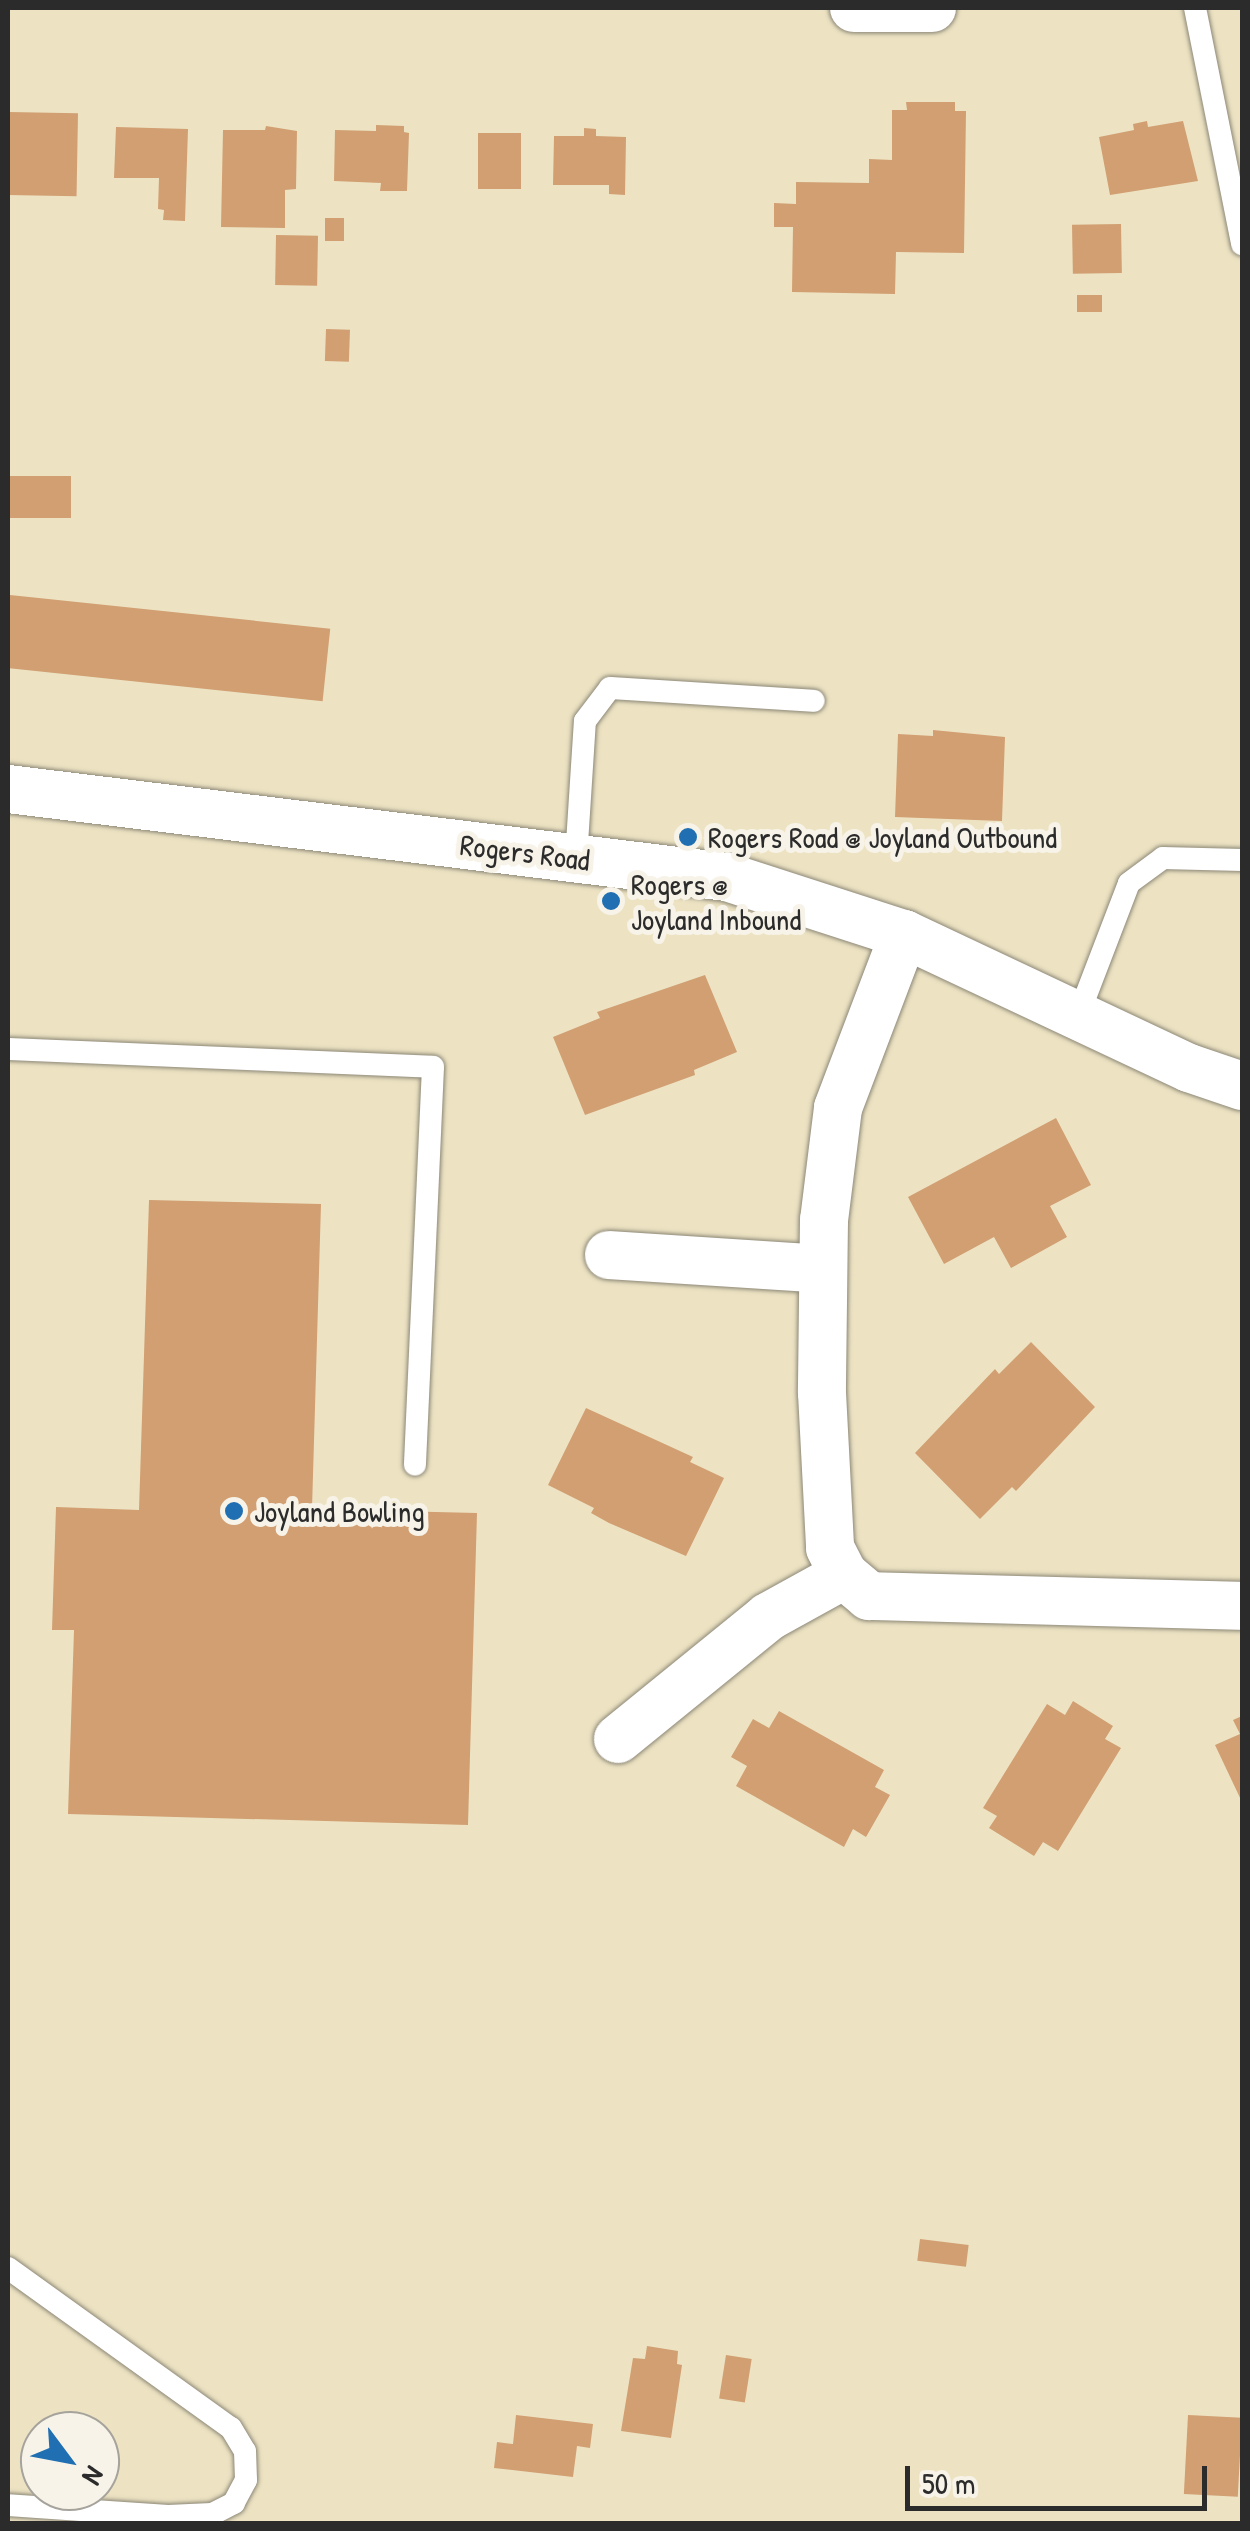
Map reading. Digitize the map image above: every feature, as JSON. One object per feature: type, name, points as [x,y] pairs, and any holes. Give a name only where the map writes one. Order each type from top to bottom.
[{"type":"street","points":[[854,8],[932,8]]},
{"type":"street","name":"Rogers Road","points":[[8,789],[727,877],[904,934],[1189,1068],[1242,1086]]},
{"type":"street","points":[[904,934],[838,1108],[824,1220],[822,1393],[830,1548],[844,1575],[869,1596],[1242,1606]]},
{"type":"street","points":[[609,1255],[823,1268]]},
{"type":"street","points":[[618,1739],[768,1617],[844,1575]]},
{"type":"lane","points":[[1195,8],[1242,244]]},
{"type":"lane","points":[[576,859],[585,721],[610,688],[814,701]]},
{"type":"lane","points":[[1078,1016],[1128,883],[1164,858],[1242,860]]},
{"type":"lane","points":[[8,1049],[434,1067],[415,1465]]},
{"type":"lane","points":[[8,2268],[230,2428],[244,2452],[246,2480],[234,2504],[212,2514],[167,2520],[8,2506]]},
{"type":"building","points":[[906,102],[955,102],[955,111],[966,111],[964,253],[896,252],[895,294],[792,292],[793,227],[774,227],[774,203],[796,204],[796,182],[869,183],[869,159],[892,160],[892,110],[907,110]]},
{"type":"building","points":[[9,112],[78,113],[77,196],[8,195]]},
{"type":"building","points":[[1147,121],[1148,127],[1183,121],[1198,181],[1110,195],[1099,137],[1134,130],[1133,124]]},
{"type":"building","points":[[376,125],[404,126],[404,132],[409,133],[407,191],[380,191],[381,183],[334,181],[335,130],[376,131]]},
{"type":"building","points":[[266,126],[297,131],[296,189],[285,190],[285,228],[221,227],[223,130],[265,130]]},
{"type":"building","points":[[116,127],[188,129],[185,221],[163,220],[164,210],[158,209],[159,178],[114,178]]},
{"type":"building","points":[[584,128],[596,129],[596,136],[626,137],[625,195],[609,194],[609,185],[553,185],[554,136],[584,136]]},
{"type":"building","points":[[478,133],[521,133],[521,189],[478,189]]},
{"type":"building","points":[[325,218],[344,218],[344,241],[325,241]]},
{"type":"building","points":[[1121,224],[1122,273],[1073,274],[1072,225]]},
{"type":"building","points":[[276,235],[318,236],[317,286],[275,285]]},
{"type":"building","points":[[1077,295],[1102,295],[1102,312],[1077,312]]},
{"type":"building","points":[[326,329],[350,330],[349,362],[325,361]]},
{"type":"building","points":[[8,476],[71,476],[71,518],[8,518]]},
{"type":"building","points":[[10,595],[330,629],[323,701],[8,668]]},
{"type":"building","points":[[933,730],[1005,737],[1002,821],[895,817],[898,734],[933,736]]},
{"type":"building","points":[[705,975],[737,1052],[694,1070],[695,1075],[585,1115],[553,1037],[600,1018],[597,1012]]},
{"type":"building","points":[[1056,1118],[1091,1185],[1050,1206],[1067,1237],[1011,1268],[994,1237],[944,1264],[908,1197]]},
{"type":"building","name":"Joyland Bowling","points":[[149,1200],[321,1204],[312,1509],[477,1513],[468,1825],[68,1814],[74,1630],[52,1630],[56,1507],[139,1510]]},
{"type":"building","points":[[1031,1342],[1095,1407],[1016,1491],[1012,1487],[980,1519],[915,1453],[995,1369],[999,1374]]},
{"type":"building","points":[[586,1408],[693,1457],[690,1462],[724,1478],[686,1556],[609,1523],[591,1513],[594,1508],[548,1485]]},
{"type":"building","points":[[1073,1701],[1113,1726],[1105,1739],[1121,1748],[1058,1851],[1043,1842],[1034,1856],[989,1828],[997,1816],[983,1808],[1047,1704],[1065,1715]]},
{"type":"building","points":[[779,1711],[884,1770],[875,1787],[890,1795],[866,1837],[853,1829],[844,1847],[736,1786],[747,1766],[731,1757],[753,1719],[769,1728]]},
{"type":"building","points":[[1242,1716],[1242,1802],[1215,1745],[1240,1734],[1233,1720]]},
{"type":"building","points":[[920,2239],[969,2245],[966,2267],[917,2261]]},
{"type":"building","points":[[647,2346],[678,2351],[677,2364],[682,2365],[671,2438],[621,2431],[633,2358],[645,2359]]},
{"type":"building","points":[[726,2355],[752,2359],[745,2403],[719,2398]]},
{"type":"building","points":[[516,2415],[593,2424],[590,2448],[577,2446],[573,2477],[494,2468],[497,2442],[513,2444]]},
{"type":"building","points":[[1188,2415],[1242,2418],[1238,2497],[1184,2494]]},
{"type":"place","name":"Rogers Road @ Joyland Outbound","points":[[688,837]]},
{"type":"place","name":"Rogers @ Joyland Inbound","points":[[611,901]]},
{"type":"place","name":"Joyland Bowling","points":[[234,1511]]}]
